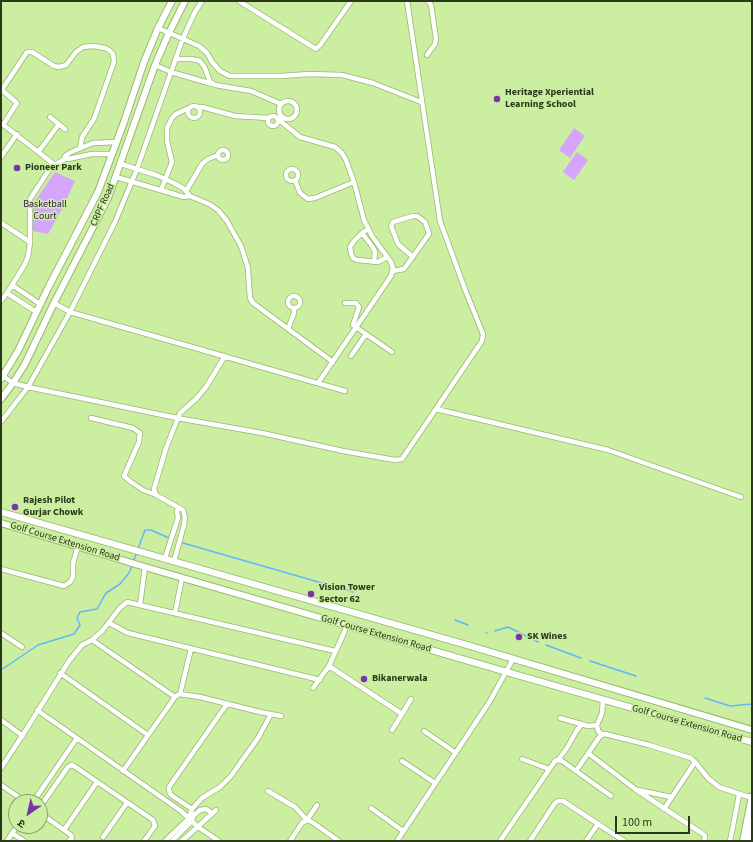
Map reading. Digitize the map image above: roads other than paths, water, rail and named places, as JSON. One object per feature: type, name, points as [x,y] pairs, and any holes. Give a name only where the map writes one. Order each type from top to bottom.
[{"type":"main road","points":[[2,377],[18,351],[40,304],[98,192],[142,68],[158,28],[172,1]]},
{"type":"main road","name":"CRPF Road","points":[[1,398],[25,364],[54,303],[108,198],[154,69],[169,32],[185,1]]},
{"type":"main road","points":[[142,68],[154,69]]},
{"type":"main road","name":"Golf Course Extension Road","points":[[1,512],[513,659],[752,730]]},
{"type":"main road","name":"Golf Course Extension Road","points":[[1,523],[182,578],[752,742]]},
{"type":"main road","points":[[55,539],[57,528]]},
{"type":"main road","points":[[743,841],[752,797]]},
{"type":"main road","points":[[748,841],[752,821]]},
{"type":"street","points":[[1,422],[28,387],[70,312],[115,222],[137,169],[183,38],[195,12],[202,1]]},
{"type":"street","points":[[239,1],[316,49],[351,1]]},
{"type":"street","points":[[2,377],[13,383],[28,387],[177,418],[262,433],[343,451],[400,460],[402,459],[482,341],[483,334],[463,285],[440,221],[407,1]]},
{"type":"street","points":[[427,55],[435,44],[436,39],[431,5],[428,1]]},
{"type":"street","points":[[158,28],[199,46],[206,51],[217,68],[224,74],[230,76],[280,76],[310,74],[342,75],[373,83],[422,102]]},
{"type":"street","points":[[55,164],[2,124],[16,103],[3,91],[3,88],[27,52],[32,52],[54,66],[59,67],[66,65],[76,52],[83,47],[94,46],[105,48],[112,54],[114,62],[94,119],[82,137],[80,148]]},
{"type":"street","points":[[176,59],[192,59],[200,61],[203,64],[212,84]]},
{"type":"street","points":[[154,69],[171,72],[212,84],[251,91],[281,104],[288,101],[294,103],[297,109],[295,116],[289,119],[282,116],[279,110],[281,104]]},
{"type":"street","points":[[161,190],[172,162],[167,141],[167,128],[172,118],[176,114],[192,106],[235,116],[269,118],[274,116],[300,137],[336,147],[339,150],[346,160],[354,182],[364,220],[392,265],[393,271],[318,383]]},
{"type":"street","points":[[189,108],[188,112],[195,118],[200,114],[198,107]]},
{"type":"street","points":[[50,117],[65,129]]},
{"type":"street","points":[[269,118],[268,123],[272,126],[277,124],[278,119]]},
{"type":"street","points":[[39,151],[59,124]]},
{"type":"street","points":[[1,157],[17,134]]},
{"type":"street","points":[[1,301],[24,266],[28,257],[30,242],[30,199],[49,170],[55,164],[66,158],[67,155],[80,148],[95,143],[116,142]]},
{"type":"street","points":[[95,143],[96,154]]},
{"type":"street","points":[[66,158],[68,159],[96,154],[112,154]]},
{"type":"street","points":[[186,191],[202,164],[208,159],[218,155]]},
{"type":"street","points":[[121,164],[166,179],[186,191],[190,196],[209,204],[223,215],[235,234],[248,268],[250,298],[253,303],[333,362]]},
{"type":"street","points":[[116,177],[184,197],[190,196]]},
{"type":"street","points":[[295,180],[300,193],[308,199],[315,198],[354,182]]},
{"type":"street","points":[[393,271],[404,269],[413,257],[429,234],[425,222],[417,216],[394,222],[391,226],[398,244],[413,257]]},
{"type":"street","points":[[1,223],[30,242]]},
{"type":"street","points":[[369,230],[362,233],[350,247],[353,258],[357,260],[374,262],[387,258]]},
{"type":"street","points":[[362,233],[372,246],[374,252],[374,262]]},
{"type":"street","points":[[12,285],[40,304]]},
{"type":"street","points":[[7,293],[36,312]]},
{"type":"street","points":[[54,303],[70,312],[345,391]]},
{"type":"street","points":[[345,303],[356,304],[359,307],[353,325],[392,352]]},
{"type":"street","points":[[288,329],[294,313],[294,308]]},
{"type":"street","points":[[351,356],[366,334]]},
{"type":"street","points":[[154,494],[166,448],[177,418],[183,409],[196,399],[206,387],[225,356]]},
{"type":"street","points":[[436,409],[608,450],[742,497]]},
{"type":"street","points":[[91,418],[133,428],[140,433],[139,442],[124,476],[130,482],[143,490],[154,494],[183,510],[185,517],[184,526],[174,561]]},
{"type":"street","points":[[165,558],[176,527],[178,518],[177,511],[179,508]]},
{"type":"street","points":[[1,569],[64,586],[70,582],[73,577],[73,563],[78,546]]},
{"type":"street","points":[[140,605],[145,567]]},
{"type":"street","points":[[175,613],[182,578]]},
{"type":"street","points":[[1,768],[23,736],[37,710],[76,651],[104,630],[126,602],[336,652]]},
{"type":"street","points":[[109,623],[128,633],[320,680]]},
{"type":"street","points":[[313,688],[329,666],[347,626]]},
{"type":"street","points":[[1,632],[22,647]]},
{"type":"street","points":[[92,640],[175,697]]},
{"type":"street","points":[[180,694],[191,649]]},
{"type":"street","points":[[397,841],[456,753],[507,672],[513,659]]},
{"type":"street","points":[[329,666],[402,714]]},
{"type":"street","points":[[60,674],[148,735]]},
{"type":"street","points":[[123,770],[175,697],[180,694],[200,697],[281,716]]},
{"type":"street","points":[[392,730],[411,699]]},
{"type":"street","points":[[603,700],[602,713],[597,724],[598,731],[602,734],[691,758],[713,783],[719,787],[739,795],[752,797]]},
{"type":"street","points":[[192,809],[170,795],[168,791],[169,787],[227,704]]},
{"type":"street","points":[[37,710],[181,811],[190,820],[219,841]]},
{"type":"street","points":[[165,841],[190,820],[192,809],[202,798],[220,786],[231,776],[258,738],[271,714]]},
{"type":"street","points":[[560,718],[588,726],[597,724]]},
{"type":"street","points":[[1,720],[23,736]]},
{"type":"street","points":[[500,841],[549,769],[568,748],[577,730],[582,724]]},
{"type":"street","points":[[424,731],[456,753]]},
{"type":"street","points":[[576,771],[602,734]]},
{"type":"street","points":[[39,794],[77,738]]},
{"type":"street","points":[[588,753],[635,789],[703,834],[705,836],[704,841]]},
{"type":"street","points":[[522,760],[549,769]]},
{"type":"street","points":[[558,760],[611,796]]},
{"type":"street","points":[[402,761],[435,783]]},
{"type":"street","points":[[664,809],[695,762]]},
{"type":"street","points":[[48,796],[68,767],[71,765],[74,766],[153,820],[155,826],[144,841]]},
{"type":"street","points":[[64,830],[97,782]]},
{"type":"street","points":[[1,785],[14,794]]},
{"type":"street","points":[[635,789],[671,797]]},
{"type":"street","points":[[268,791],[295,807],[307,820],[339,841]]},
{"type":"street","points":[[730,841],[739,795]]},
{"type":"street","points":[[530,841],[558,800],[563,801],[624,841]]},
{"type":"street","points":[[103,836],[127,803]]},
{"type":"street","points":[[290,841],[302,823],[307,820],[317,805]]},
{"type":"street","points":[[371,808],[403,832]]},
{"type":"street","points":[[172,841],[200,810],[206,809],[214,812],[182,841]]},
{"type":"street","points":[[48,819],[71,835],[72,838],[70,841]]},
{"type":"street","points":[[586,841],[598,824]]},
{"type":"street","points":[[14,834],[24,841]]},
{"type":"waterway","points":[[138,549],[145,530],[151,530],[169,538]]},
{"type":"waterway","points":[[183,543],[353,592]]},
{"type":"waterway","points":[[133,562],[137,552]]},
{"type":"waterway","points":[[1,670],[38,645],[74,634],[80,625],[77,618],[80,612],[97,609],[106,593],[120,584],[129,573],[132,566]]},
{"type":"waterway","points":[[455,620],[468,625]]},
{"type":"waterway","points":[[495,631],[508,627],[538,642]]},
{"type":"waterway","points":[[546,645],[581,658]]},
{"type":"waterway","points":[[590,661],[636,676]]},
{"type":"waterway","points":[[705,698],[730,706],[752,704]]},
{"type":"place","name":"Heritage Xperiential Learning School","points":[[497,99]]},
{"type":"place","name":"Pioneer Park","points":[[17,168]]},
{"type":"place","name":"Rajesh Pilot Gurjar Chowk","points":[[15,507]]},
{"type":"place","name":"Vision Tower Sector 62","points":[[311,594]]},
{"type":"place","name":"SK Wines","points":[[519,637]]},
{"type":"place","name":"Bikanerwala","points":[[364,679]]},
{"type":"park label","name":"Basketball Court","points":[[45,210]]}]
